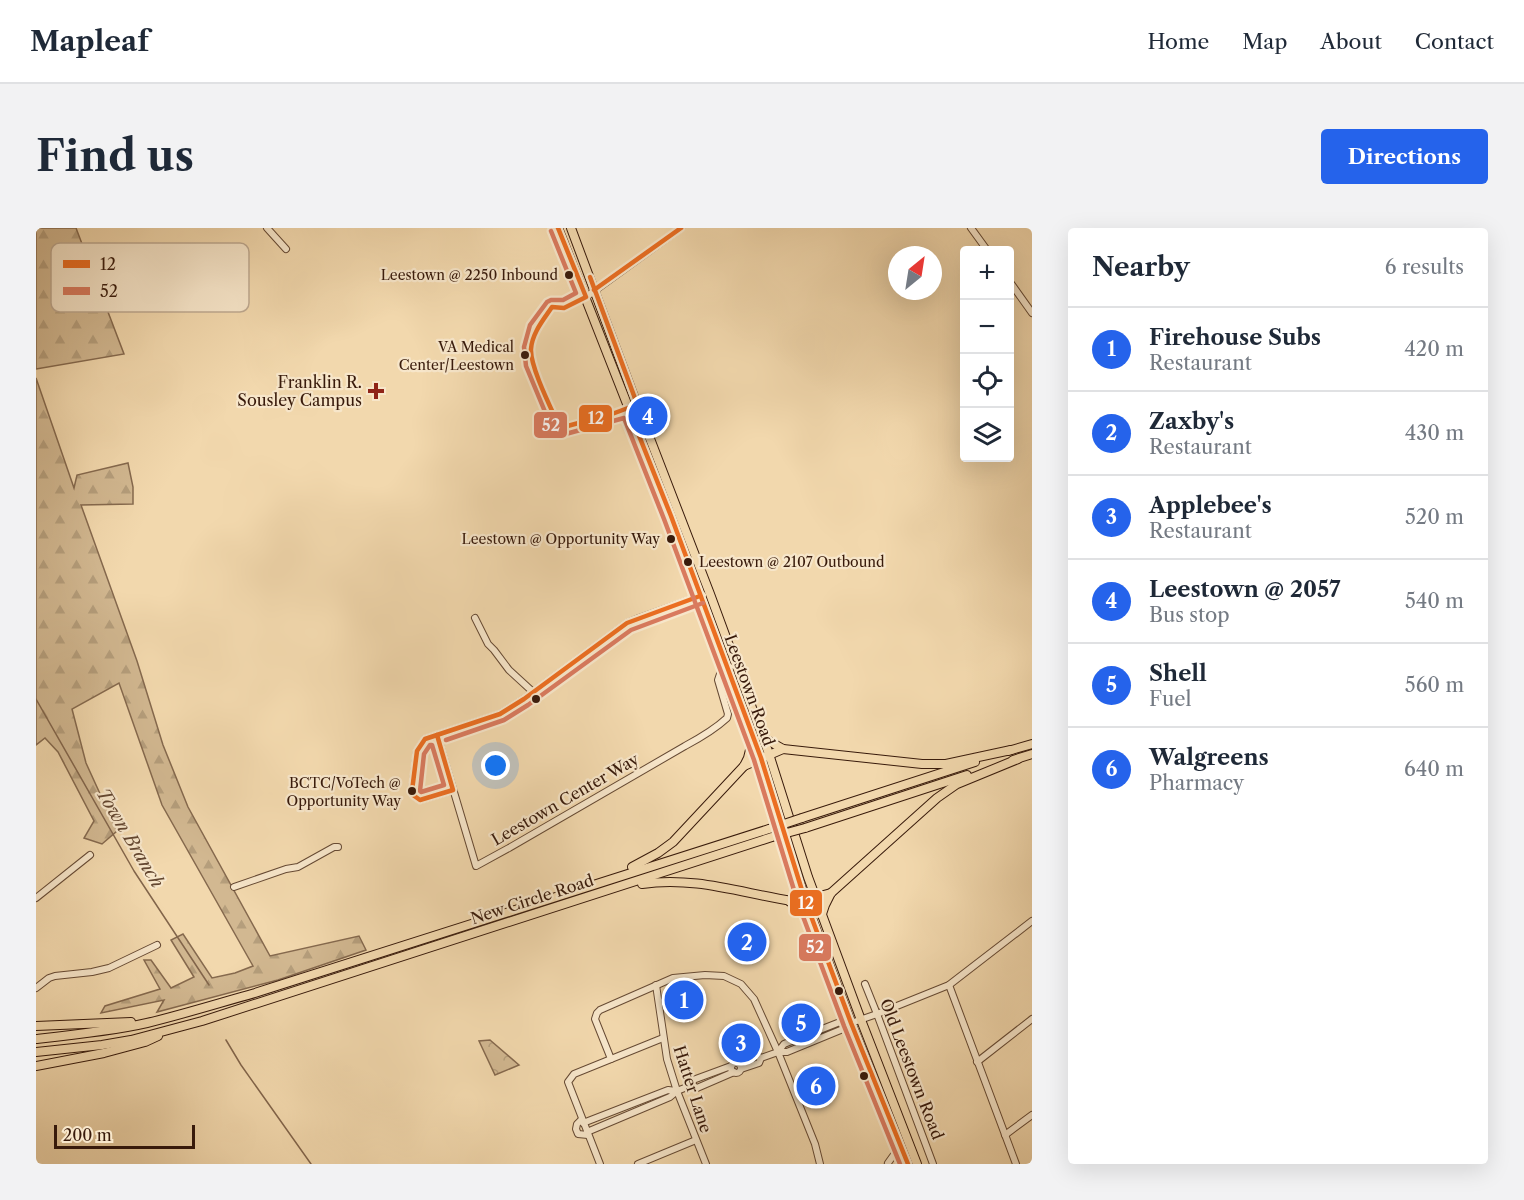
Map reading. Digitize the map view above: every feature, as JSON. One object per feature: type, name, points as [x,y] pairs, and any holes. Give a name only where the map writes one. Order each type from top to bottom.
[{"type":"highway","points":[[611,878],[648,860],[666,848],[684,831],[744,766],[758,737],[783,749],[935,764],[946,764],[1011,750]]},
{"type":"highway","name":"New Circle Road","points":[[36,1052],[102,1045],[166,1031],[261,1002],[627,885],[771,833],[802,818],[1032,744]]},
{"type":"highway","points":[[744,766],[783,749]]},
{"type":"highway","name":"New Circle Road","points":[[36,1039],[84,1034],[146,1023],[255,993],[611,878],[771,833],[805,828],[1032,754]]},
{"type":"highway","points":[[822,914],[831,893],[937,798],[957,784],[1018,759]]},
{"type":"highway","points":[[627,885],[694,882],[784,899],[805,900],[831,893]]},
{"type":"highway","points":[[784,899],[810,913]]},
{"type":"highway","points":[[36,1026],[124,1021],[146,1023]]},
{"type":"highway","points":[[36,1066],[145,1042],[166,1031]]},
{"type":"main road","name":"Leestown Road","points":[[558,228],[710,594],[732,666],[822,914],[917,1164]]},
{"type":"main road","name":"Leestown Road","points":[[571,228],[700,596],[732,666]]},
{"type":"main road","name":"Leestown Road","points":[[765,756],[805,900],[851,1023],[908,1164]]},
{"type":"street","points":[[267,228],[286,249]]},
{"type":"street","points":[[586,297],[681,228]]},
{"type":"street","points":[[971,228],[984,246]]},
{"type":"street","points":[[1014,288],[1032,313]]},
{"type":"street","points":[[453,790],[420,800],[413,795],[417,751],[425,739],[500,714],[627,623],[710,594]]},
{"type":"street","points":[[475,618],[488,644],[508,670],[533,692]]},
{"type":"street","name":"Leestown Center Way","points":[[437,735],[476,866],[706,735],[728,718],[718,680],[721,671],[732,666]]},
{"type":"street","points":[[234,886],[298,867],[334,846],[338,847]]},
{"type":"street","points":[[36,898],[90,855]]},
{"type":"street","points":[[676,1091],[668,1090],[583,1121],[576,1129],[578,1134],[587,1133],[670,1097],[676,1091],[692,1085],[693,1080],[759,1063],[761,1058],[795,1049],[843,1029],[851,1023],[949,985],[1032,921]]},
{"type":"street","points":[[36,988],[55,976],[109,968],[156,945]]},
{"type":"street","points":[[612,1059],[596,1019],[600,1010],[673,978],[724,976],[741,984],[754,999],[778,1052],[815,1144],[820,1164]]},
{"type":"street","name":"Old Leestown Road","points":[[865,984],[933,1164]]},
{"type":"street","name":"Hatter Lane","points":[[656,985],[667,1059],[676,1091],[706,1164]]},
{"type":"street","points":[[949,985],[1016,1164]]},
{"type":"street","points":[[977,1062],[1032,1019]]},
{"type":"street","points":[[583,1121],[568,1082],[574,1074],[663,1038]]},
{"type":"street","points":[[1005,1136],[1032,1115]]},
{"type":"street","points":[[587,1133],[600,1164]]},
{"type":"street","points":[[638,1164],[696,1140]]},
{"type":"street","points":[[887,1164],[898,1149],[898,1141]]},
{"type":"street","points":[[887,1164],[900,1164]]},
{"type":"green space","points":[[36,228],[76,228],[82,243],[51,243],[51,312],[108,312],[124,354],[36,369]]},
{"type":"green space","points":[[36,378],[74,488],[77,475],[128,463],[133,487],[133,504],[81,505],[137,661],[163,745],[188,807],[270,956],[359,936],[366,950],[278,980],[157,1012],[164,1000],[101,1013],[105,1006],[160,989],[144,960],[151,960],[171,988],[194,977],[171,940],[183,934],[212,978],[253,966],[162,805],[119,683],[72,709],[86,763],[117,831],[102,844],[84,838],[94,821],[58,752],[45,738],[36,745]]},
{"type":"green space","points":[[490,1040],[519,1065],[495,1075],[479,1041]]},
{"type":"waterway","name":"Town Branch","points":[[36,699],[134,871],[209,985]]},
{"type":"waterway","name":"Town Branch","points":[[226,1040],[311,1164]]},
{"type":"transit line","name":"12","points":[[558,228],[586,297],[564,308],[552,307],[539,326],[531,349],[538,377],[560,428],[628,408],[671,516],[761,758],[805,900],[851,1023],[908,1164]]},
{"type":"transit line","name":"12","points":[[594,290],[681,228]]},
{"type":"transit line","name":"52","points":[[551,231],[576,293],[563,300],[547,302],[530,325],[524,347],[526,366],[556,435],[624,418],[754,760],[798,903],[844,1026],[900,1164]]},
{"type":"transit line","name":"12","points":[[590,277],[643,420]]},
{"type":"transit line","name":"12","points":[[437,735],[500,714],[627,623],[700,596]]},
{"type":"transit line","name":"52","points":[[446,740],[504,720],[631,630],[703,603]]},
{"type":"transit line","name":"12","points":[[437,735],[453,790],[420,800],[413,795],[412,791],[417,751],[425,739],[437,735]]},
{"type":"transit line","name":"52","points":[[430,745],[432,745],[444,785],[421,792],[424,754],[430,745]]},
{"type":"place","name":"Leestown @ 2250 Inbound","points":[[569,275]]},
{"type":"place","name":"VA Medical Center/Leestown","points":[[525,355]]},
{"type":"place","name":"Franklin R. Sousley Campus","points":[[376,391]]},
{"type":"place","name":"Leestown @ 2057","points":[[648,416]]},
{"type":"place","name":"Leestown @ Opportunity Way","points":[[671,539]]},
{"type":"place","name":"Leestown @ 2107 Outbound","points":[[688,562]]},
{"type":"place","name":"BCTC/VoTech @ Opportunity Way","points":[[412,791]]},
{"type":"place","name":"Zaxby's","points":[[747,942]]},
{"type":"place","name":"Firehouse Subs","points":[[684,1000]]},
{"type":"place","name":"Shell","points":[[801,1023]]},
{"type":"place","name":"Applebee's","points":[[741,1043]]},
{"type":"place","name":"Walgreens","points":[[816,1086]]}]
